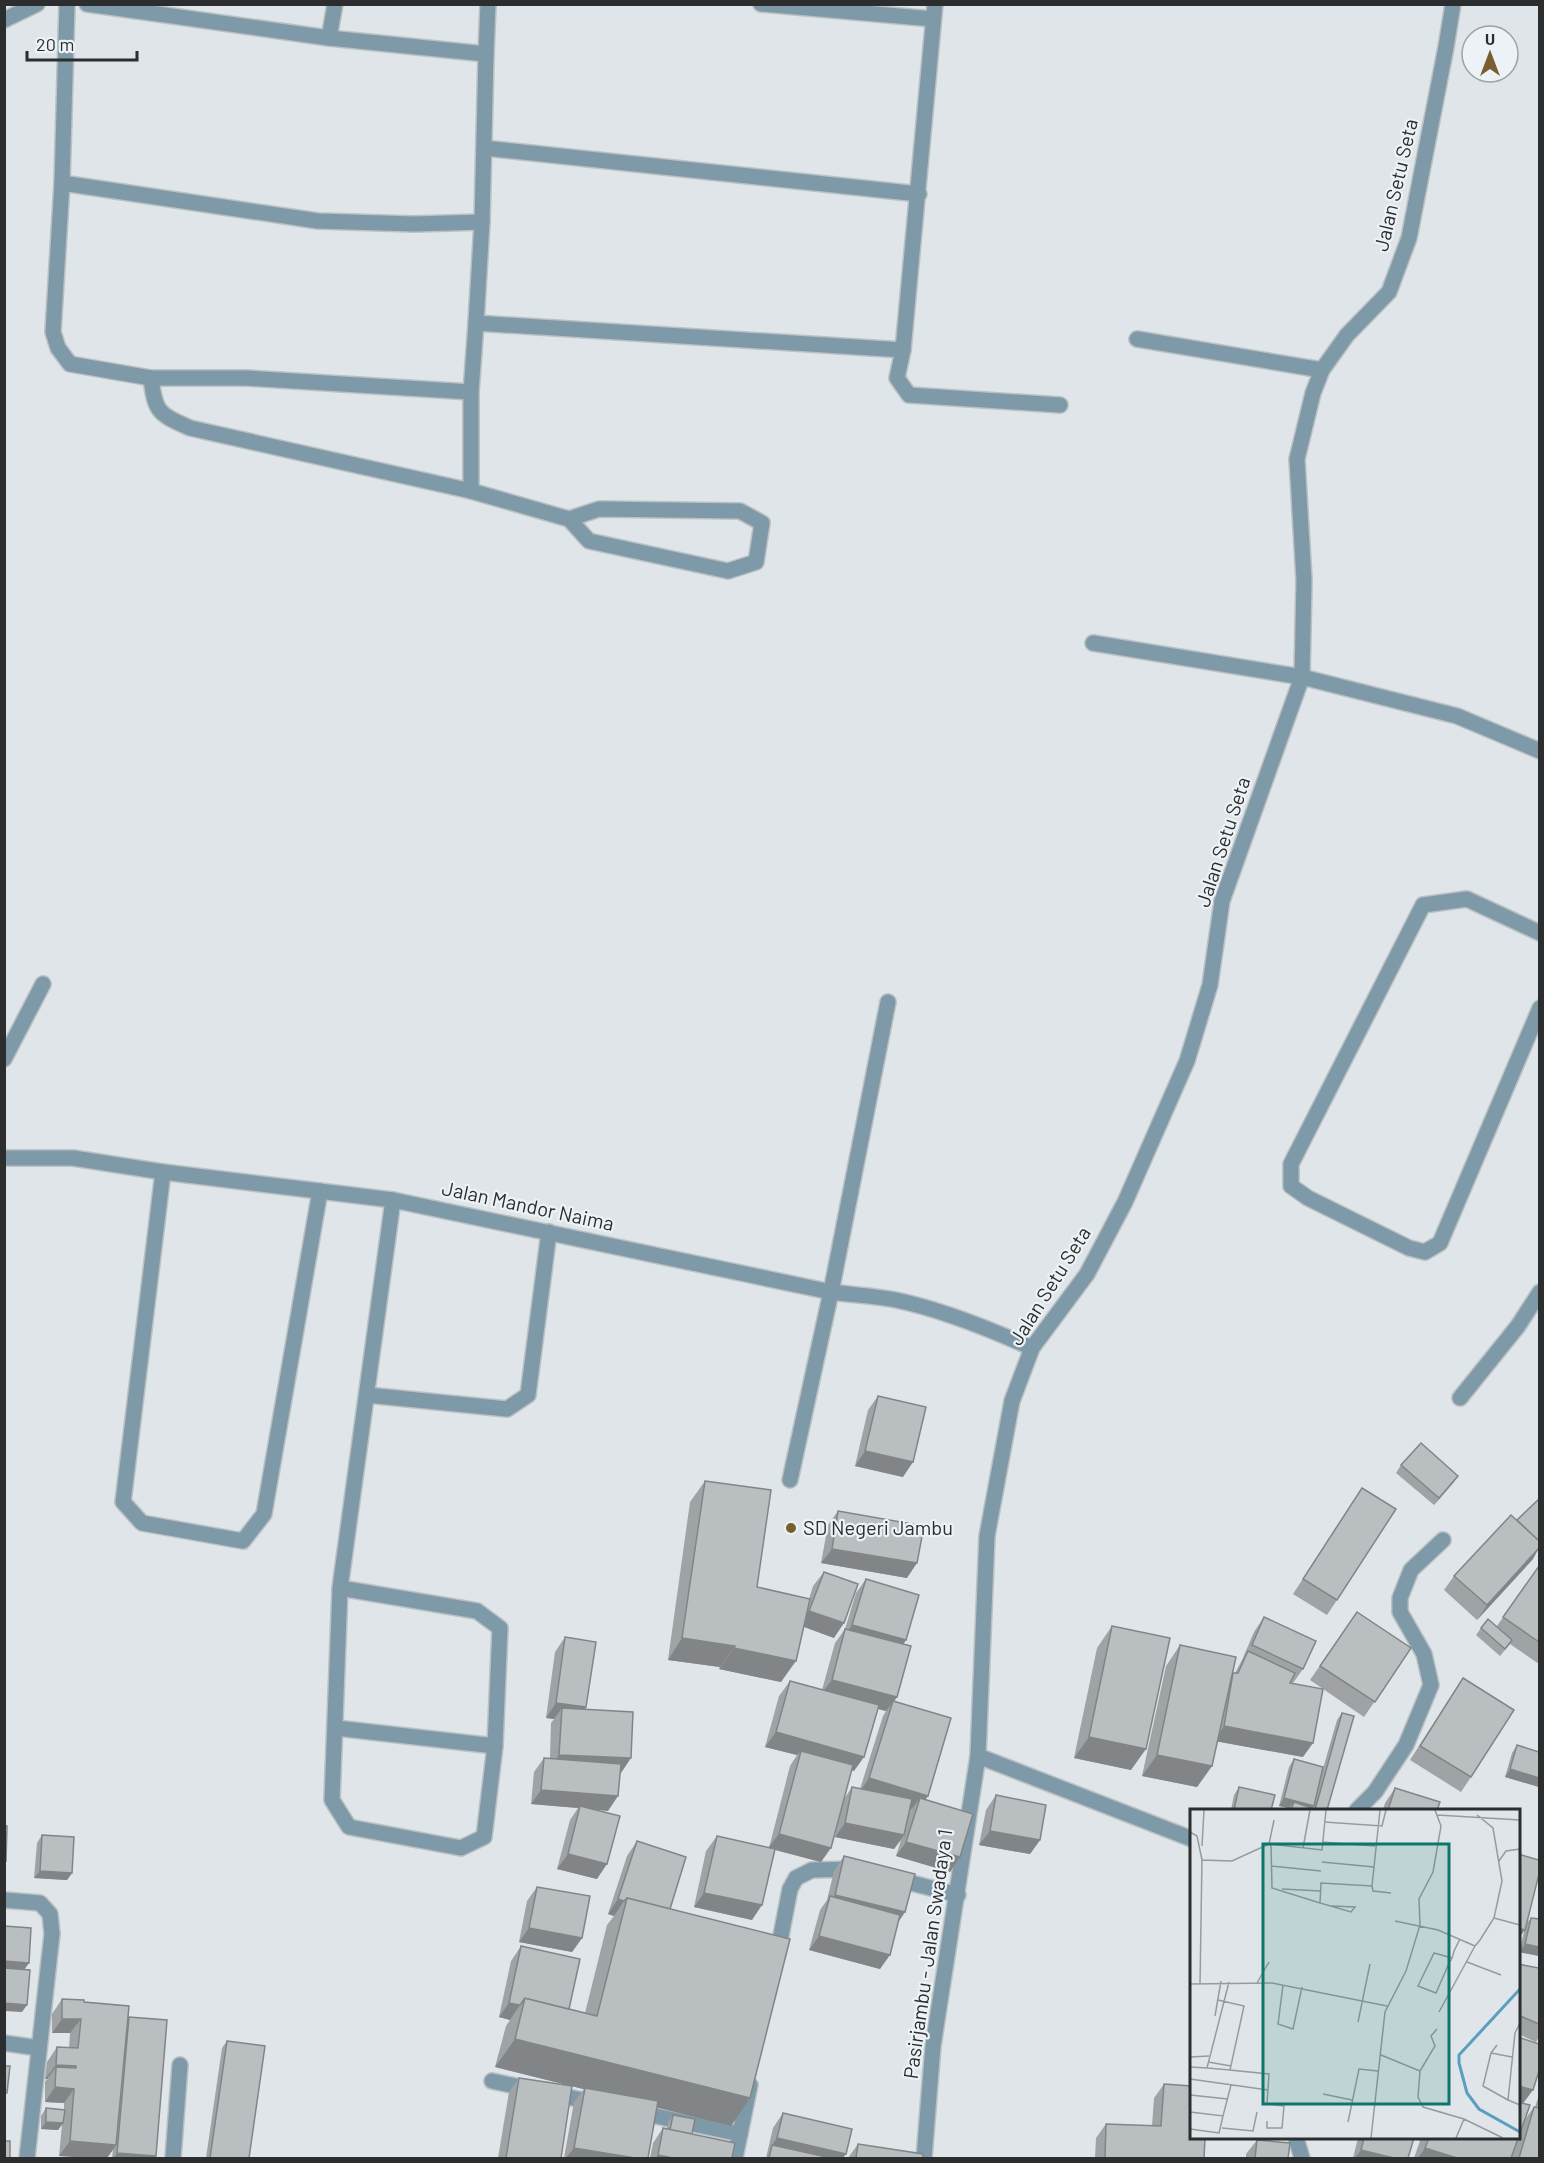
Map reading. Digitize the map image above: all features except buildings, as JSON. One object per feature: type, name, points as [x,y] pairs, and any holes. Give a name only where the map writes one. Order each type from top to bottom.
[{"type":"street","points":[[4,20],[37,4]]},
{"type":"street","points":[[67,4],[62,183],[53,332],[58,348],[70,364],[151,378],[246,378],[471,392]]},
{"type":"street","points":[[87,4],[329,38],[486,54]]},
{"type":"street","points":[[329,38],[335,4]]},
{"type":"street","points":[[471,490],[471,392],[482,222],[488,4]]},
{"type":"street","points":[[761,4],[934,12],[919,194],[903,350],[897,378],[909,395],[1060,405]]},
{"type":"street","name":"Jalan Setu Seta","points":[[978,1756],[987,1536],[1012,1401],[1032,1348],[1093,1263],[1125,1202],[1187,1062],[1210,985],[1222,901],[1302,677],[1304,580],[1297,459],[1313,393],[1322,370],[1347,335],[1389,292],[1409,238],[1453,4]]},
{"type":"street","points":[[484,148],[919,194]]},
{"type":"street","points":[[62,183],[318,221],[414,224],[482,222]]},
{"type":"street","points":[[476,323],[903,350]]},
{"type":"street","points":[[1137,339],[1322,370]]},
{"type":"street","points":[[151,378],[154,402],[164,416],[190,428],[471,490],[569,519],[589,541],[728,571],[756,562],[762,523],[740,511],[599,509],[569,519]]},
{"type":"street","points":[[1093,643],[1302,677],[1457,716],[1539,751]]},
{"type":"street","points":[[1539,933],[1467,898],[1423,905],[1291,1164],[1291,1185],[1308,1198],[1409,1248],[1425,1252],[1440,1243],[1539,1008]]},
{"type":"street","points":[[4,1059],[43,984]]},
{"type":"street","points":[[790,1480],[831,1292],[888,1002]]},
{"type":"street","name":"Jalan Mandor Naima","points":[[4,1158],[73,1158],[163,1172],[393,1200],[831,1292],[897,1300],[958,1319],[1032,1348]]},
{"type":"street","points":[[163,1172],[123,1502],[142,1523],[243,1541],[264,1514],[320,1191]]},
{"type":"street","points":[[340,1588],[477,1611],[500,1628],[495,1746],[484,1837],[461,1848],[350,1827],[332,1800],[340,1588],[393,1200]]},
{"type":"street","points":[[367,1395],[507,1409],[528,1395],[549,1232]]},
{"type":"street","points":[[1460,1398],[1518,1326],[1539,1292]]},
{"type":"street","points":[[1358,1809],[1375,1792],[1406,1745],[1431,1685],[1424,1654],[1400,1612],[1400,1598],[1411,1570],[1443,1540]]},
{"type":"street","points":[[336,1728],[495,1746]]},
{"type":"street","points":[[978,1756],[1190,1839]]},
{"type":"street","name":"Pasirjambu - Jalan Swadaya 1","points":[[924,2158],[933,2046],[978,1756]]},
{"type":"street","points":[[774,1971],[790,1889],[796,1878],[812,1870],[856,1869],[958,1895]]},
{"type":"street","points":[[4,1900],[40,1903],[50,1914],[52,1934],[27,2158]]},
{"type":"street","points":[[4,2043],[39,2048]]},
{"type":"street","points":[[173,2158],[180,2065]]},
{"type":"street","points":[[735,2158],[752,2076]]},
{"type":"street","points":[[492,2080],[740,2134]]},
{"type":"street","points":[[1296,2139],[1302,2158]]},
{"type":"place","name":"SD Negeri Jambu","points":[[791,1528]]}]
